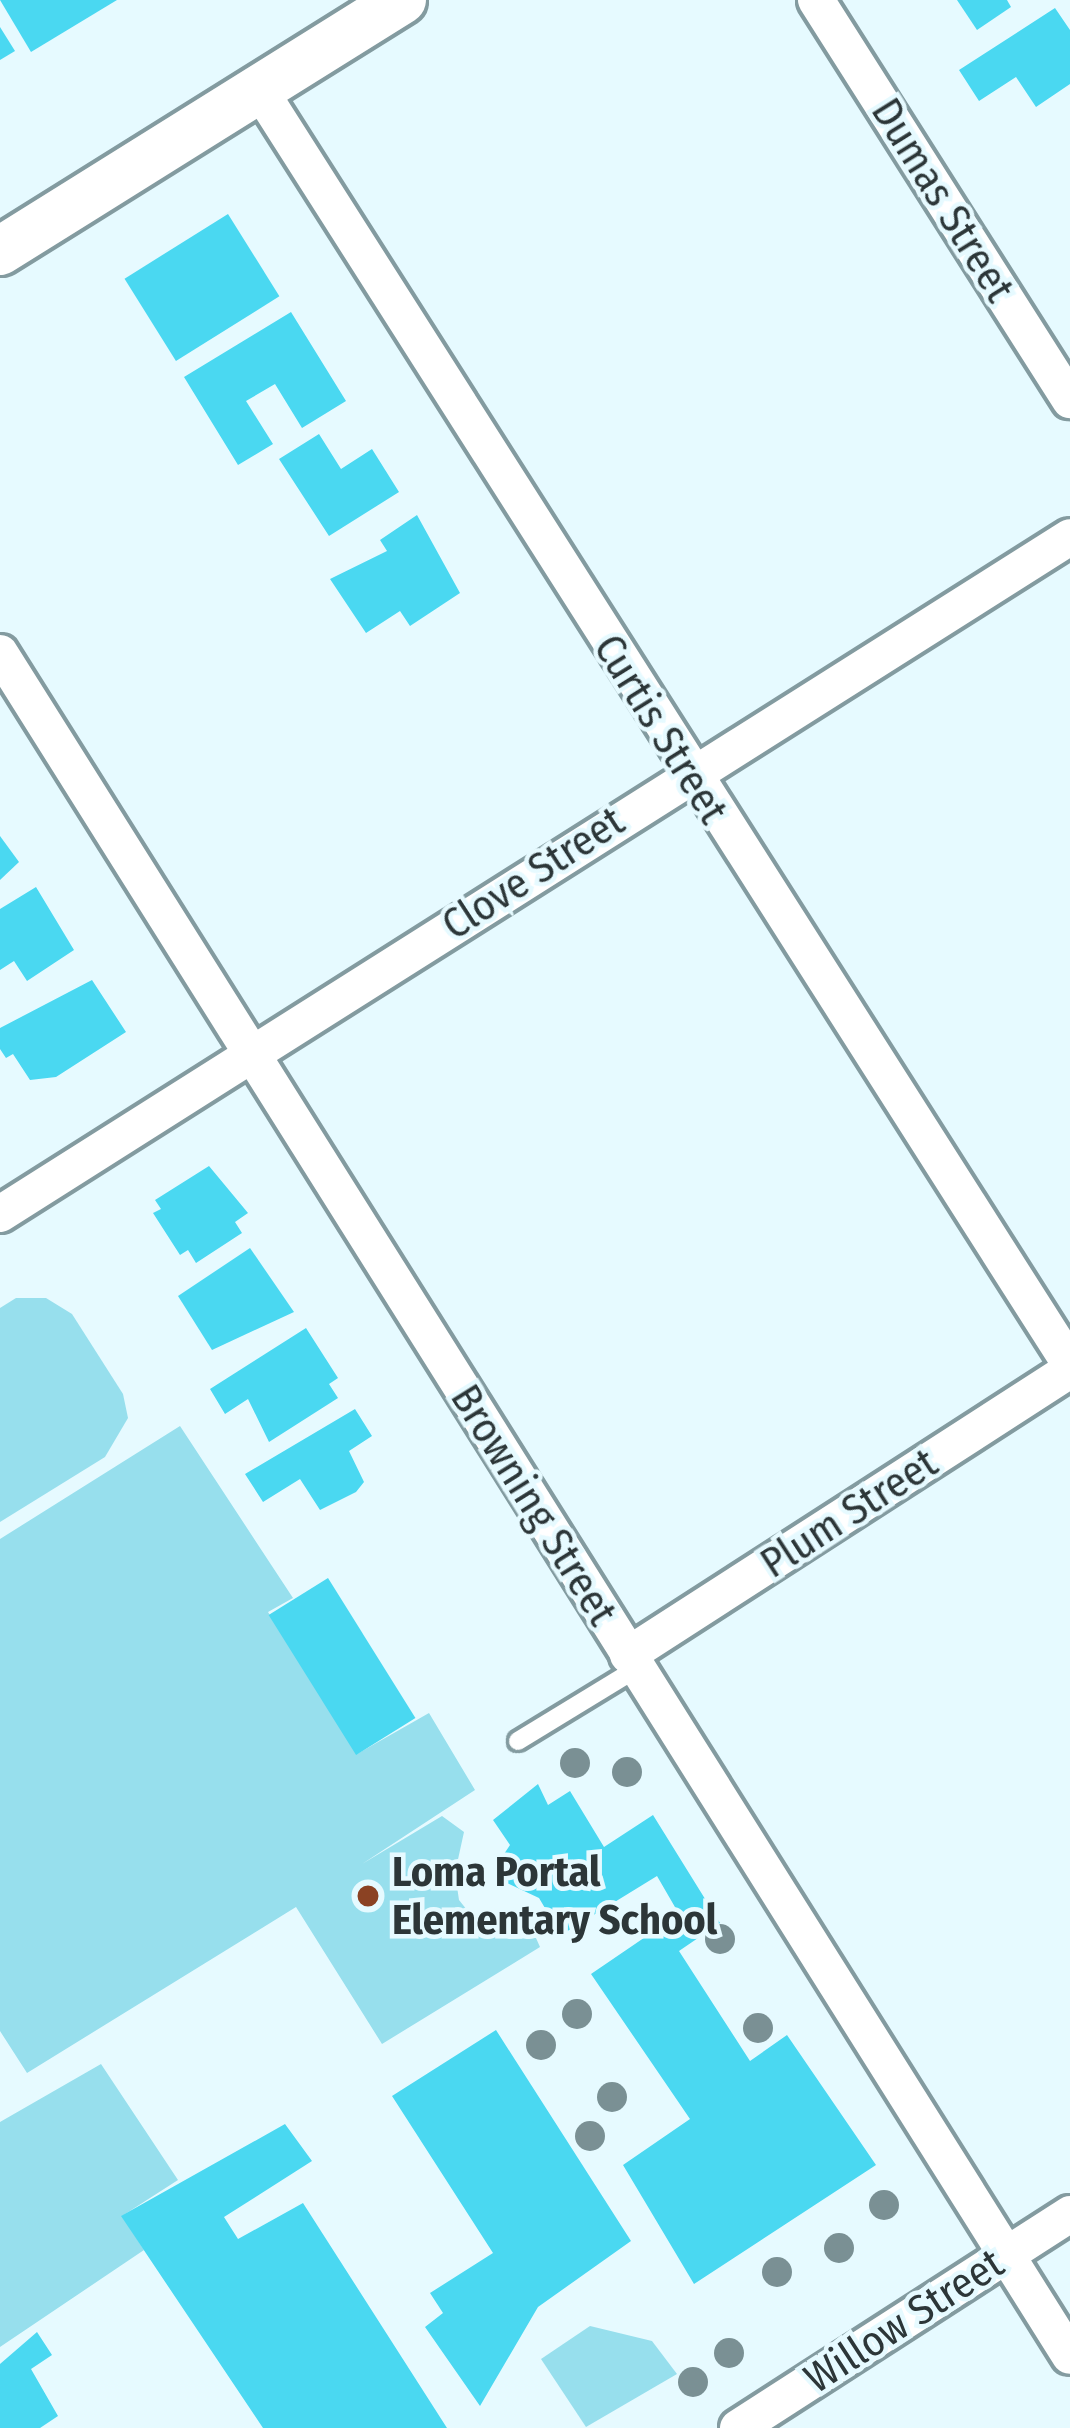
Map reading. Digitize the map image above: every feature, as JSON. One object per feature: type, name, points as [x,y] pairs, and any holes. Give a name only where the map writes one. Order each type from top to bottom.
[{"type":"main road","points":[[0,251],[402,0]]},
{"type":"street","name":"Dumas Street","points":[[816,0],[1070,400]]},
{"type":"street","name":"Curtis Street","points":[[260,89],[1070,1367]]},
{"type":"street","name":"Clove Street","points":[[0,1214],[690,772],[1070,537]]},
{"type":"street","name":"Browning Street","points":[[0,653],[1070,2356]]},
{"type":"street","name":"Plum Street","points":[[632,1662],[1070,1367]]},
{"type":"street","name":"Willow Street","points":[[738,2428],[1070,2214]]},
{"type":"lane","points":[[518,1741],[632,1662]]},
{"type":"shaded area","points":[[16,1298],[46,1298],[72,1314],[123,1394],[128,1418],[105,1457],[0,1522],[0,1308]]},
{"type":"shaded area","points":[[180,1426],[293,1598],[268,1612],[357,1754],[429,1713],[475,1790],[362,1864],[442,1816],[464,1832],[455,1873],[459,1900],[479,1925],[509,1939],[536,1938],[540,1947],[382,2044],[296,1907],[27,2073],[0,2031],[0,1539]]},
{"type":"shaded area","points":[[101,2064],[178,2180],[122,2216],[144,2250],[0,2347],[0,2122]]},
{"type":"shaded area","points":[[590,2326],[652,2341],[677,2374],[586,2427],[541,2359]]},
{"type":"building","points":[[0,0],[117,0],[31,52]]},
{"type":"building","points":[[957,0],[1007,0],[1011,7],[977,30]]},
{"type":"building","points":[[1055,8],[1070,30],[1070,84],[1036,107],[1016,77],[979,101],[959,70]]},
{"type":"building","points":[[0,27],[15,51],[0,60]]},
{"type":"building","points":[[228,214],[279,296],[176,361],[125,279]]},
{"type":"building","points":[[291,312],[346,401],[302,428],[275,384],[246,401],[273,444],[238,465],[184,377]]},
{"type":"building","points":[[319,434],[341,469],[372,449],[399,492],[329,536],[279,459]]},
{"type":"building","points":[[417,515],[460,593],[410,626],[400,611],[366,633],[330,579],[387,551],[380,540]]},
{"type":"building","points":[[0,836],[19,862],[0,880]]},
{"type":"building","points":[[36,887],[74,950],[27,981],[14,961],[0,970],[0,909]]},
{"type":"building","points":[[92,980],[126,1032],[56,1077],[30,1080],[13,1054],[6,1058],[0,1049],[0,1028]]},
{"type":"building","points":[[209,1166],[248,1213],[235,1222],[242,1233],[196,1263],[188,1250],[180,1255],[153,1213],[161,1209],[155,1200]]},
{"type":"building","points":[[250,1248],[294,1312],[212,1350],[178,1296]]},
{"type":"building","points":[[306,1328],[338,1378],[329,1384],[338,1398],[269,1442],[248,1399],[225,1414],[210,1389]]},
{"type":"building","points":[[355,1409],[372,1436],[349,1451],[364,1482],[356,1492],[320,1510],[300,1479],[263,1502],[245,1474]]},
{"type":"building","points":[[328,1578],[415,1718],[356,1755],[269,1615]]},
{"type":"building","points":[[538,1784],[548,1805],[570,1791],[604,1847],[653,1815],[720,1923],[679,1951],[750,2061],[787,2035],[876,2165],[694,2284],[623,2165],[690,2119],[591,1974],[679,1914],[657,1876],[561,1935],[539,1898],[507,1883],[500,1860],[510,1845],[493,1820]]},
{"type":"building","points":[[496,2030],[631,2241],[538,2307],[480,2406],[425,2327],[443,2313],[430,2293],[493,2253],[392,2096]]},
{"type":"building","points":[[285,2124],[312,2161],[224,2217],[238,2239],[303,2203],[447,2428],[263,2428],[121,2216]]},
{"type":"building","points":[[37,2332],[52,2355],[31,2369],[58,2416],[40,2428],[0,2428],[0,2364]]},
{"type":"place","name":"Loma Portal Elementary School","points":[[368,1896]]}]
